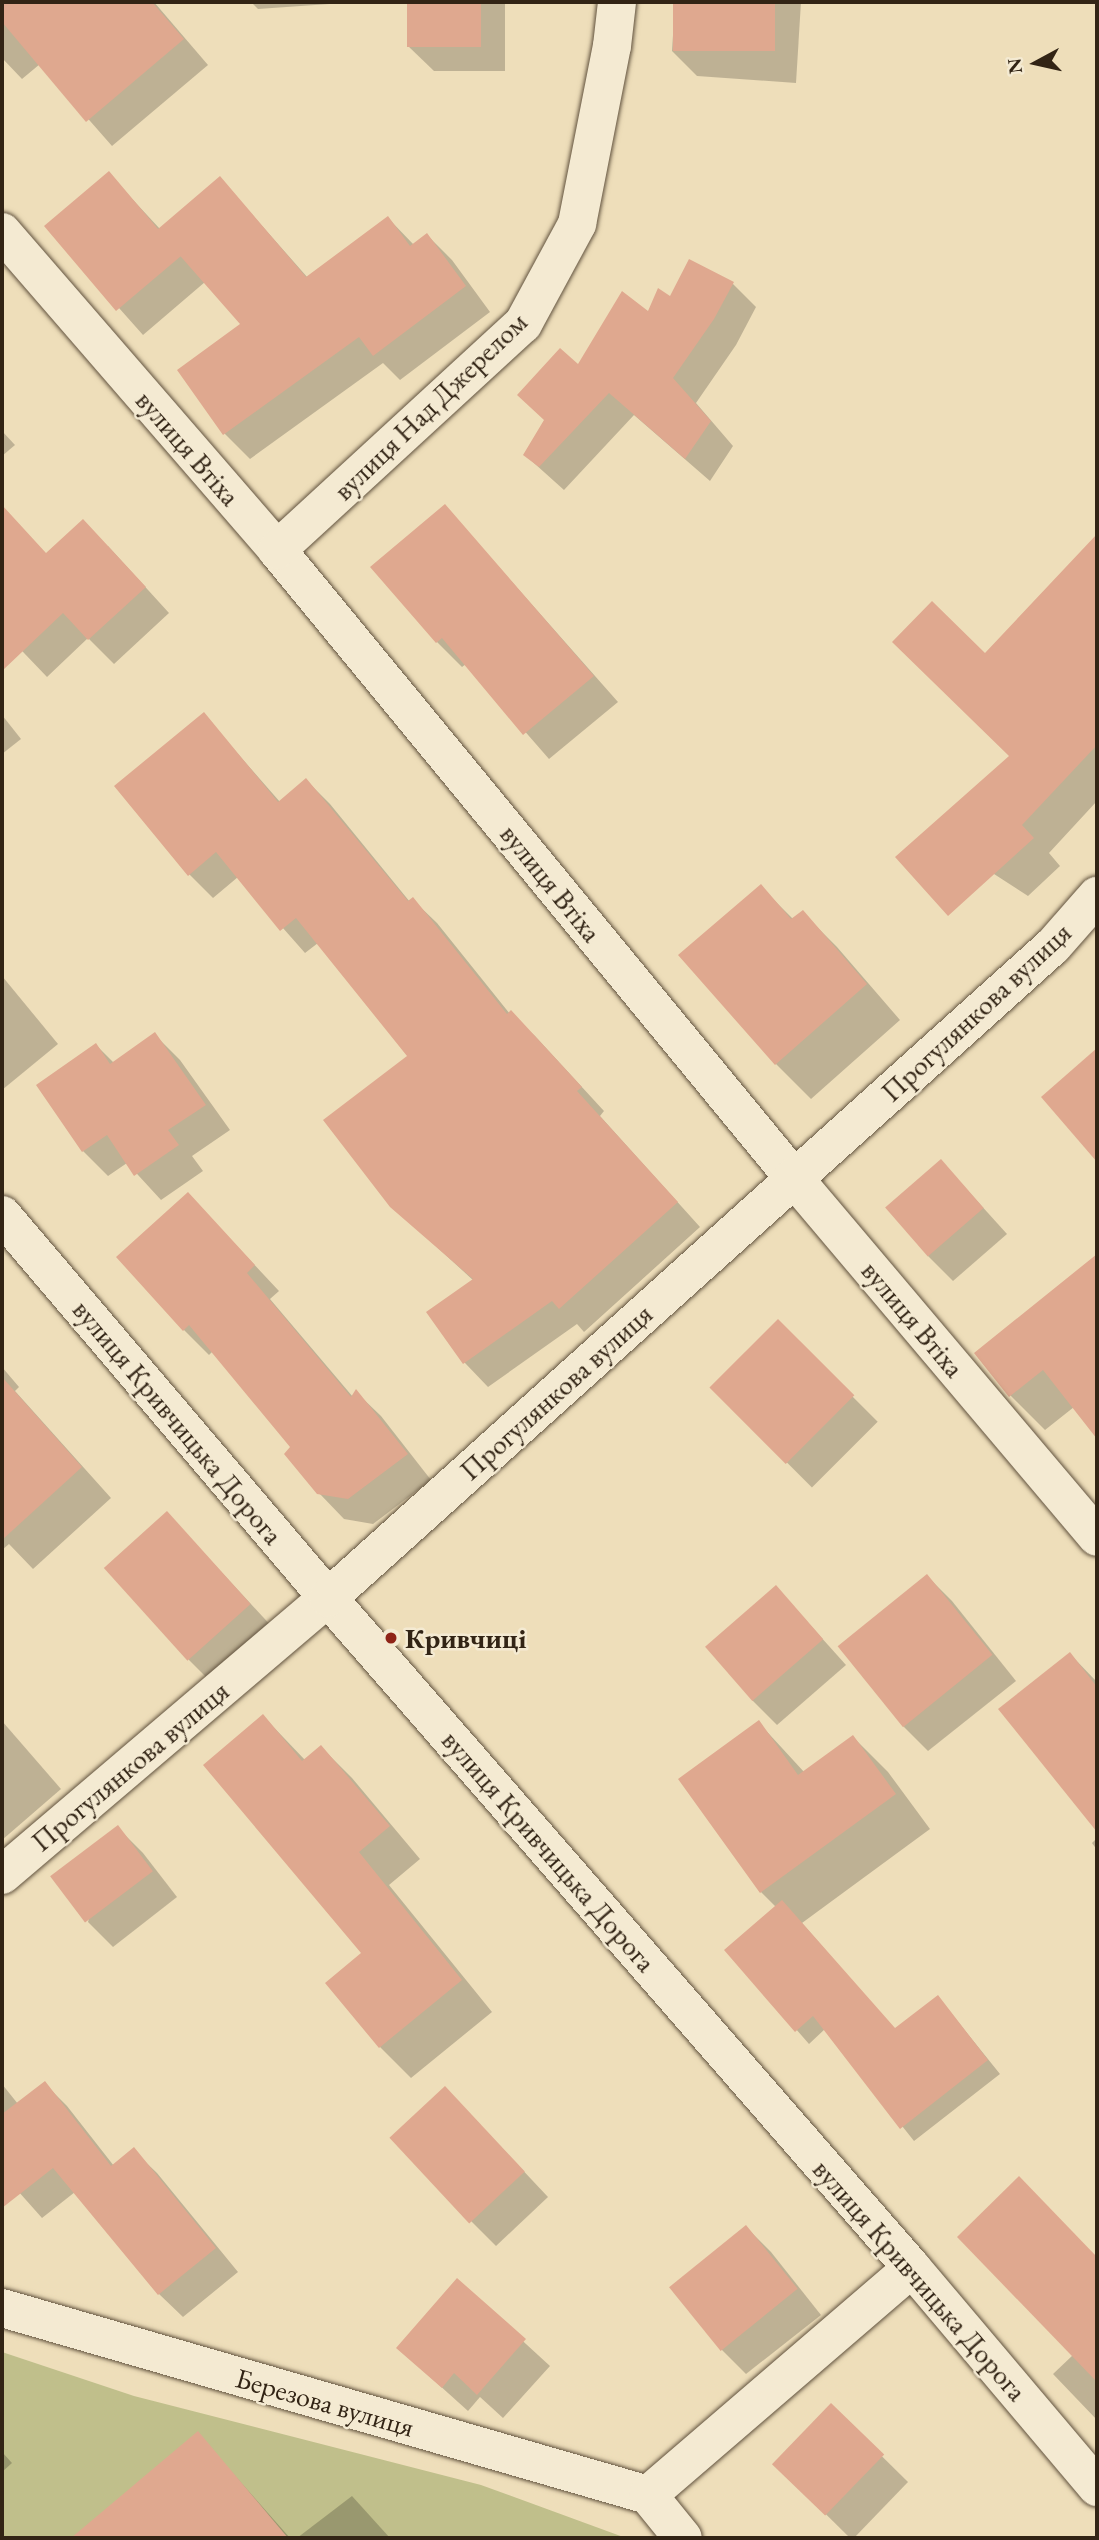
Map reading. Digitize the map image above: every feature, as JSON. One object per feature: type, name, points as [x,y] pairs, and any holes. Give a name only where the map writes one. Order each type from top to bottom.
[{"type":"street","name":"вулиця Над Джерелом","points":[[277,550],[523,324],[577,224],[612,46],[617,2]]},
{"type":"street","name":"вулиця Втіха","points":[[2,232],[277,550],[793,1177],[1097,1537]]},
{"type":"street","name":"Прогулянкова вулиця","points":[[2,1874],[328,1598],[1053,946],[1097,897]]},
{"type":"street","name":"вулиця Кривчицька Дорога","points":[[2,1215],[328,1598],[912,2268],[1097,2487]]},
{"type":"street","points":[[683,2538],[648,2496],[912,2268]]},
{"type":"street","name":"Березова вулиця","points":[[2,2308],[648,2496]]},
{"type":"shaded area","points":[[2,2352],[134,2396],[481,2485],[626,2538],[2,2538]]},
{"type":"building","points":[[2,2],[152,2],[184,39],[86,122],[2,22]]},
{"type":"building","points":[[407,2],[481,2],[481,47],[407,47]]},
{"type":"building","points":[[673,2],[775,2],[775,51],[673,51]]},
{"type":"building","points":[[109,171],[158,229],[220,176],[306,277],[388,216],[410,246],[427,233],[466,286],[373,356],[359,337],[223,435],[177,370],[240,324],[181,256],[116,311],[44,226]]},
{"type":"building","points":[[689,259],[734,282],[714,319],[673,378],[711,421],[685,459],[609,393],[539,467],[523,455],[544,420],[517,395],[560,348],[578,364],[622,291],[648,311],[658,288],[670,296]]},
{"type":"building","points":[[445,504],[594,676],[523,735],[442,638],[436,643],[370,567]]},
{"type":"building","points":[[2,505],[46,553],[83,519],[146,587],[88,640],[63,613],[2,671]]},
{"type":"building","points":[[1097,534],[1097,745],[1022,825],[1034,838],[948,916],[895,857],[1009,756],[892,642],[932,601],[985,653]]},
{"type":"building","points":[[204,712],[278,802],[306,778],[408,901],[413,897],[507,1014],[511,1010],[582,1087],[577,1091],[678,1202],[559,1309],[552,1301],[463,1364],[426,1312],[473,1279],[390,1207],[323,1120],[407,1056],[296,918],[280,931],[216,852],[188,876],[114,786]]},
{"type":"building","points":[[761,884],[791,919],[803,910],[867,984],[775,1065],[678,955]]},
{"type":"building","points":[[155,1032],[206,1105],[168,1130],[179,1145],[134,1176],[107,1135],[82,1152],[36,1085],[96,1043],[110,1064]]},
{"type":"building","points":[[1097,1048],[1097,1162],[1041,1097]]},
{"type":"building","points":[[941,1159],[984,1208],[928,1257],[885,1208]]},
{"type":"building","points":[[188,1192],[255,1265],[247,1273],[351,1397],[356,1389],[408,1454],[348,1499],[317,1494],[284,1454],[290,1447],[189,1325],[183,1331],[116,1257]]},
{"type":"building","points":[[1097,1254],[1097,1439],[1043,1370],[1009,1397],[974,1353]]},
{"type":"building","points":[[778,1319],[854,1395],[786,1464],[709,1388]]},
{"type":"building","points":[[2,1377],[82,1467],[2,1540]]},
{"type":"building","points":[[167,1511],[251,1604],[187,1661],[104,1568]]},
{"type":"building","points":[[927,1574],[992,1655],[903,1727],[838,1646]]},
{"type":"building","points":[[776,1585],[823,1639],[752,1701],[705,1647]]},
{"type":"building","points":[[1070,1652],[1097,1687],[1097,1832],[998,1709]]},
{"type":"building","points":[[263,1714],[302,1761],[321,1745],[390,1826],[359,1852],[462,1980],[379,2048],[325,1983],[361,1953],[203,1765]]},
{"type":"building","points":[[759,1720],[798,1775],[853,1735],[896,1794],[760,1893],[678,1779]]},
{"type":"building","points":[[118,1825],[153,1871],[85,1922],[50,1876]]},
{"type":"building","points":[[782,1900],[895,2028],[938,1995],[988,2060],[900,2129],[813,2016],[795,2032],[724,1950]]},
{"type":"building","points":[[45,2081],[111,2166],[134,2147],[216,2248],[158,2295],[53,2168],[2,2208],[2,2114]]},
{"type":"building","points":[[445,2086],[525,2172],[469,2223],[389,2138]]},
{"type":"building","points":[[1019,2176],[1097,2257],[1097,2382],[957,2237]]},
{"type":"building","points":[[746,2225],[798,2289],[721,2351],[669,2287]]},
{"type":"building","points":[[457,2278],[526,2339],[477,2395],[454,2373],[442,2388],[396,2348]]},
{"type":"building","points":[[831,2403],[884,2454],[825,2516],[772,2464]]},
{"type":"building","points":[[198,2431],[288,2538],[71,2538]]},
{"type":"place","name":"Кривчиці","points":[[391,1638]]}]
